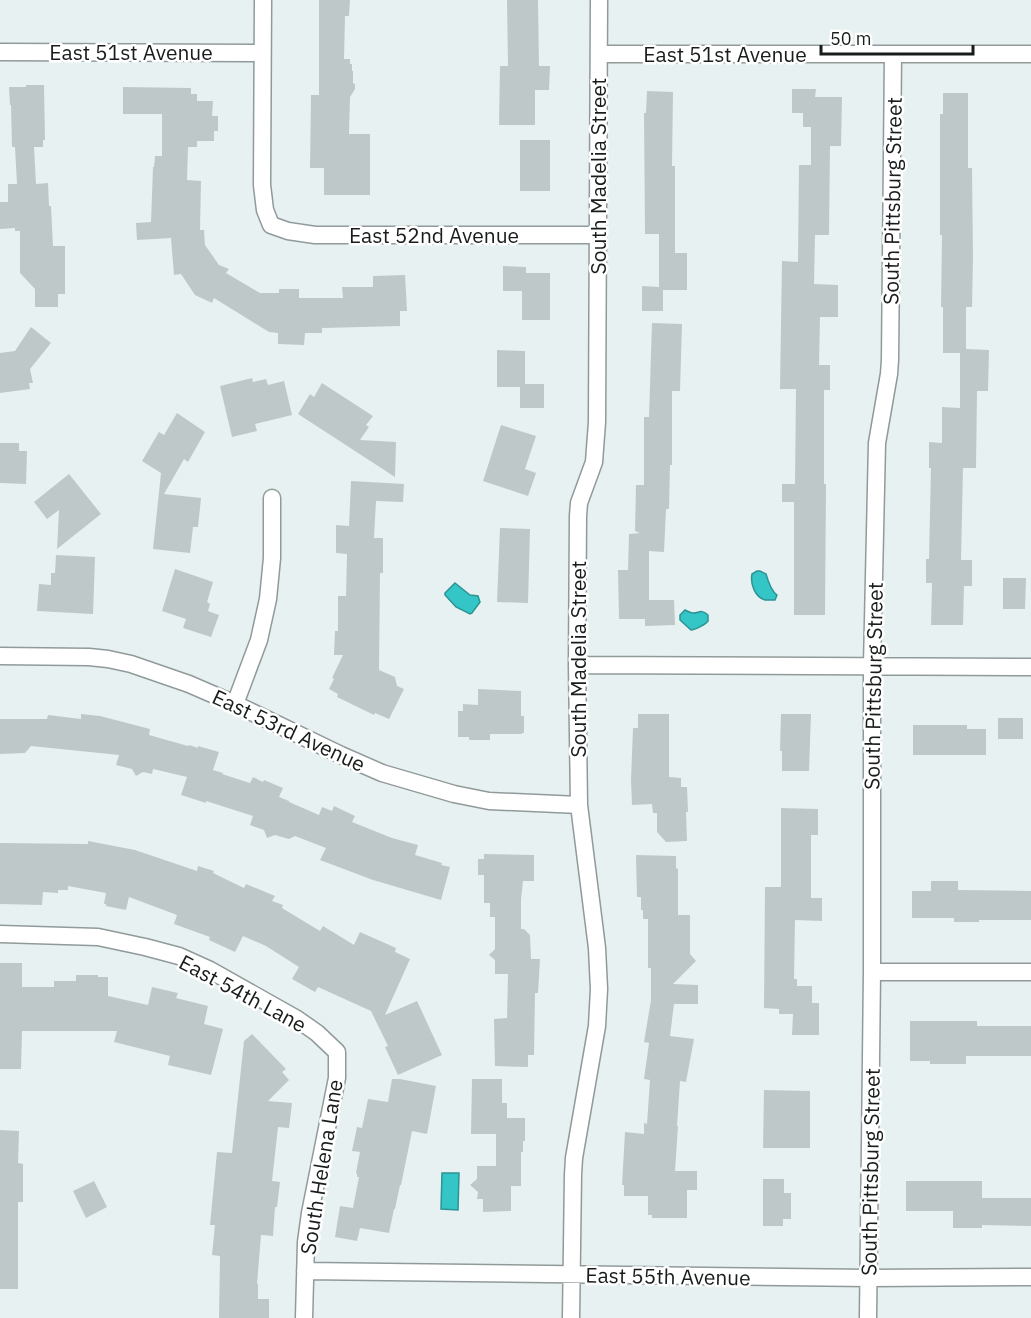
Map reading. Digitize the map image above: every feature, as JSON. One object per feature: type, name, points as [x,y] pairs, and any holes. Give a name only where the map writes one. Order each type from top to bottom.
[{"type":"street","points":[[262,53],[263,0]]},
{"type":"street","name":"South Madelia Street","points":[[571,1318],[574,1158],[597,1026],[599,989],[597,948],[579,805],[577,665],[579,503],[596,453],[599,0]]},
{"type":"street","name":"East 51st Avenue","points":[[0,52],[262,53]]},
{"type":"street","name":"East 52nd Avenue","points":[[262,53],[262,185],[265,210],[271,225],[288,231],[315,235],[598,235]]},
{"type":"street","name":"East 51st Avenue","points":[[599,54],[1031,54]]},
{"type":"street","name":"South Pittsburg Street","points":[[868,1318],[877,443],[890,360],[893,54]]},
{"type":"street","points":[[235,704],[259,640],[268,599],[272,558],[272,498]]},
{"type":"street","name":"East 53rd Avenue","points":[[0,656],[68,656],[108,659],[151,670],[235,704],[382,773],[454,794],[489,801],[579,805]]},
{"type":"street","points":[[577,665],[1031,667]]},
{"type":"street","name":"East 54th Lane","points":[[0,934],[98,937],[178,956],[219,975],[297,1019],[318,1033],[337,1052]]},
{"type":"street","points":[[872,972],[1031,972]]},
{"type":"street","name":"South Helena Lane","points":[[304,1318],[306,1242],[337,1078],[337,1052]]},
{"type":"street","name":"East 55th Avenue","points":[[305,1271],[869,1278],[1031,1277]]},
{"type":"water","points":[[757,571],[766,574],[771,588],[777,595],[775,600],[765,600],[756,593],[752,574]]},
{"type":"water","points":[[455,583],[470,595],[478,596],[480,602],[472,613],[456,607],[445,595]]},
{"type":"water","points":[[685,610],[692,613],[703,612],[708,615],[708,621],[691,630],[680,620],[680,615]]},
{"type":"water","points":[[442,1173],[459,1173],[458,1210],[441,1209]]},
{"type":"building","points":[[319,0],[350,0],[349,16],[345,16],[344,59],[350,59],[350,64],[352,64],[355,89],[350,97],[349,134],[370,134],[370,195],[324,195],[324,168],[310,168],[311,95],[319,95]]},
{"type":"building","points":[[507,0],[538,0],[539,66],[550,66],[549,90],[535,90],[535,125],[499,125],[500,66],[508,66]]},
{"type":"building","points":[[26,85],[44,85],[45,140],[43,140],[43,147],[34,147],[36,184],[48,183],[53,246],[65,246],[65,294],[58,294],[58,307],[35,307],[35,289],[20,273],[20,231],[15,231],[15,228],[0,229],[0,202],[8,202],[8,184],[17,184],[15,147],[12,147],[9,87],[26,87]]},
{"type":"building","points":[[123,87],[191,88],[191,94],[197,94],[197,101],[213,101],[212,116],[218,116],[218,131],[214,131],[214,141],[197,141],[197,147],[188,147],[187,180],[201,181],[200,230],[204,230],[205,245],[219,265],[229,269],[226,273],[260,293],[279,293],[279,289],[299,289],[299,298],[343,298],[342,287],[373,287],[373,276],[405,275],[407,311],[400,311],[400,326],[322,328],[322,333],[305,333],[304,345],[278,344],[278,333],[269,332],[214,298],[212,303],[195,295],[181,274],[174,275],[171,238],[137,240],[136,223],[151,222],[153,167],[155,156],[162,156],[162,114],[123,114]]},
{"type":"building","points":[[792,89],[816,89],[815,97],[842,97],[841,146],[830,146],[829,235],[815,235],[814,284],[838,285],[838,317],[820,317],[819,365],[830,365],[830,390],[824,390],[825,615],[794,615],[794,502],[782,502],[782,484],[795,484],[796,389],[780,389],[782,261],[798,262],[799,165],[811,165],[811,127],[803,127],[803,113],[792,113]]},
{"type":"building","points":[[647,91],[673,92],[672,166],[675,166],[675,253],[687,253],[687,290],[663,290],[663,311],[642,311],[642,286],[659,287],[659,234],[645,234],[644,113],[646,113]]},
{"type":"building","points":[[943,93],[968,93],[968,168],[972,168],[973,257],[972,307],[966,307],[966,349],[989,350],[988,391],[977,391],[976,468],[963,468],[961,560],[972,560],[972,586],[964,586],[963,625],[931,625],[932,583],[926,583],[926,559],[929,559],[931,468],[929,468],[929,442],[942,443],[942,407],[960,408],[960,353],[943,353],[940,114],[943,114]]},
{"type":"building","points":[[520,140],[550,140],[550,191],[520,191]]},
{"type":"building","points":[[503,266],[526,267],[526,273],[550,273],[550,320],[522,320],[522,291],[503,291]]},
{"type":"building","points":[[652,323],[682,324],[680,391],[672,391],[672,465],[670,465],[669,509],[666,509],[664,552],[649,551],[649,600],[674,600],[675,625],[645,626],[645,619],[619,619],[618,570],[628,570],[629,534],[640,533],[635,531],[636,485],[644,485],[644,417],[649,417]]},
{"type":"building","points":[[31,327],[51,343],[30,369],[33,383],[29,383],[30,389],[0,393],[0,353],[15,351]]},
{"type":"building","points":[[497,350],[525,351],[525,384],[544,384],[544,408],[520,408],[520,387],[497,387]]},
{"type":"building","points":[[252,378],[253,382],[266,379],[268,385],[284,381],[292,415],[255,424],[257,431],[232,437],[220,386]]},
{"type":"building","points":[[322,383],[373,416],[366,425],[369,427],[360,440],[396,442],[395,477],[298,414],[310,394],[314,397]]},
{"type":"building","points":[[177,413],[205,432],[188,462],[184,459],[164,494],[201,498],[198,527],[193,527],[190,553],[153,549],[161,473],[142,461],[159,432],[164,435]]},
{"type":"building","points":[[501,425],[536,436],[525,469],[536,473],[528,496],[483,481]]},
{"type":"building","points":[[0,443],[19,443],[19,451],[27,451],[26,484],[0,483]]},
{"type":"building","points":[[69,474],[101,514],[57,549],[59,510],[47,519],[34,502]]},
{"type":"building","points":[[351,481],[404,484],[403,502],[376,501],[374,538],[383,538],[383,573],[380,573],[379,670],[395,677],[397,686],[404,689],[389,719],[375,713],[374,715],[337,697],[338,694],[329,689],[343,655],[334,655],[335,631],[338,631],[338,596],[346,596],[347,554],[336,553],[336,525],[349,526]]},
{"type":"building","points":[[500,528],[530,529],[528,603],[497,602]]},
{"type":"building","points":[[56,555],[95,557],[93,614],[37,611],[39,584],[51,585],[51,573],[55,573]]},
{"type":"building","points":[[175,569],[213,582],[207,602],[210,604],[208,611],[219,615],[211,637],[183,628],[186,619],[162,611]]},
{"type":"building","points":[[1003,578],[1026,578],[1025,609],[1003,609]]},
{"type":"building","points":[[478,689],[521,691],[524,733],[490,734],[490,740],[469,740],[469,737],[458,737],[458,711],[463,711],[463,704],[478,705]]},
{"type":"building","points":[[81,714],[100,716],[150,729],[149,735],[219,752],[213,770],[250,783],[253,777],[263,782],[264,780],[283,788],[279,797],[319,815],[322,807],[332,811],[334,806],[355,816],[352,822],[392,838],[418,845],[415,855],[450,867],[441,900],[373,880],[320,860],[326,848],[295,836],[289,839],[275,835],[267,838],[264,830],[250,825],[253,816],[181,795],[187,777],[153,769],[152,774],[143,772],[136,776],[132,769],[116,765],[119,755],[31,746],[25,753],[0,754],[0,719],[47,719],[48,715],[81,719]]},
{"type":"building","points":[[638,714],[669,714],[669,777],[681,778],[681,787],[687,787],[687,841],[666,842],[657,832],[657,813],[653,813],[652,804],[632,805],[633,728],[638,728]]},
{"type":"building","points":[[781,714],[811,714],[809,771],[782,771]]},
{"type":"building","points":[[998,718],[1023,718],[1023,739],[998,739]]},
{"type":"building","points":[[913,725],[967,725],[967,729],[986,729],[986,755],[913,755]]},
{"type":"building","points":[[781,808],[818,809],[818,835],[811,835],[811,898],[822,898],[822,921],[795,920],[794,979],[797,979],[797,986],[812,986],[812,1003],[819,1003],[819,1035],[792,1035],[793,1014],[779,1014],[779,1009],[764,1008],[765,887],[781,887]]},
{"type":"building","points":[[88,841],[135,850],[197,871],[198,866],[214,871],[213,873],[244,888],[246,884],[275,896],[272,901],[283,905],[282,908],[320,931],[323,926],[354,945],[360,932],[396,948],[395,952],[410,959],[385,1015],[417,1001],[442,1055],[398,1075],[385,1047],[388,1046],[371,1011],[318,987],[315,992],[292,979],[299,967],[266,946],[243,936],[235,952],[209,940],[210,937],[174,924],[177,915],[129,897],[126,910],[106,906],[104,904],[106,893],[68,886],[68,890],[58,890],[58,893],[43,892],[42,905],[0,904],[0,843],[88,844]]},
{"type":"building","points":[[484,854],[534,855],[534,881],[523,881],[521,899],[521,929],[530,935],[531,959],[540,959],[538,993],[535,993],[534,1055],[528,1055],[528,1067],[495,1066],[494,1019],[507,1018],[508,974],[495,974],[495,960],[489,955],[495,949],[495,917],[490,917],[490,903],[484,903],[484,875],[478,875],[478,859],[484,859]]},
{"type":"building","points":[[636,855],[676,856],[678,915],[690,915],[690,954],[696,961],[673,984],[698,985],[698,1004],[674,1004],[670,1036],[694,1039],[686,1082],[680,1081],[675,1171],[697,1171],[697,1190],[687,1190],[687,1218],[652,1218],[652,1215],[648,1215],[648,1196],[624,1196],[624,1185],[622,1185],[625,1132],[644,1134],[644,1123],[647,1124],[650,1080],[644,1079],[649,1043],[644,1042],[651,1000],[651,968],[648,968],[648,919],[643,919],[641,897],[637,897]]},
{"type":"building","points":[[931,881],[958,881],[958,890],[1031,891],[1031,920],[954,922],[954,918],[912,918],[912,891],[931,891]]},
{"type":"building","points":[[0,963],[22,963],[22,987],[54,987],[54,981],[76,981],[76,975],[98,975],[98,977],[108,977],[108,996],[148,1005],[152,987],[178,993],[176,998],[208,1006],[204,1024],[223,1029],[211,1075],[168,1065],[170,1056],[114,1042],[117,1031],[22,1031],[21,1069],[0,1069]]},
{"type":"building","points":[[910,1021],[977,1021],[977,1026],[1031,1026],[1031,1056],[966,1056],[966,1064],[930,1064],[930,1061],[910,1061]]},
{"type":"building","points":[[252,1034],[286,1069],[282,1072],[289,1080],[268,1101],[292,1103],[289,1128],[278,1127],[272,1181],[280,1182],[273,1236],[261,1235],[258,1299],[269,1299],[269,1318],[219,1318],[220,1256],[212,1255],[215,1225],[210,1225],[217,1152],[232,1153],[244,1041]]},
{"type":"building","points":[[392,1079],[436,1086],[427,1134],[412,1131],[389,1233],[360,1228],[357,1241],[335,1237],[340,1206],[353,1208],[359,1177],[356,1173],[360,1152],[352,1151],[357,1127],[362,1128],[368,1099],[388,1102]]},
{"type":"building","points":[[472,1079],[502,1079],[502,1103],[507,1103],[507,1118],[525,1118],[525,1141],[523,1141],[523,1152],[521,1152],[521,1186],[511,1186],[511,1211],[483,1212],[483,1199],[477,1199],[478,1192],[470,1185],[477,1179],[477,1166],[496,1166],[496,1134],[471,1134]]},
{"type":"building","points":[[764,1090],[810,1091],[810,1148],[763,1148]]},
{"type":"building","points":[[0,1130],[19,1131],[18,1163],[23,1164],[23,1202],[18,1202],[18,1289],[0,1289]]},
{"type":"building","points":[[763,1179],[784,1179],[784,1193],[791,1193],[791,1219],[783,1219],[783,1226],[763,1226]]},
{"type":"building","points":[[94,1181],[107,1207],[86,1218],[73,1191]]},
{"type":"building","points":[[906,1181],[982,1181],[982,1198],[1031,1198],[1031,1226],[982,1225],[982,1228],[953,1228],[953,1211],[906,1211]]}]
